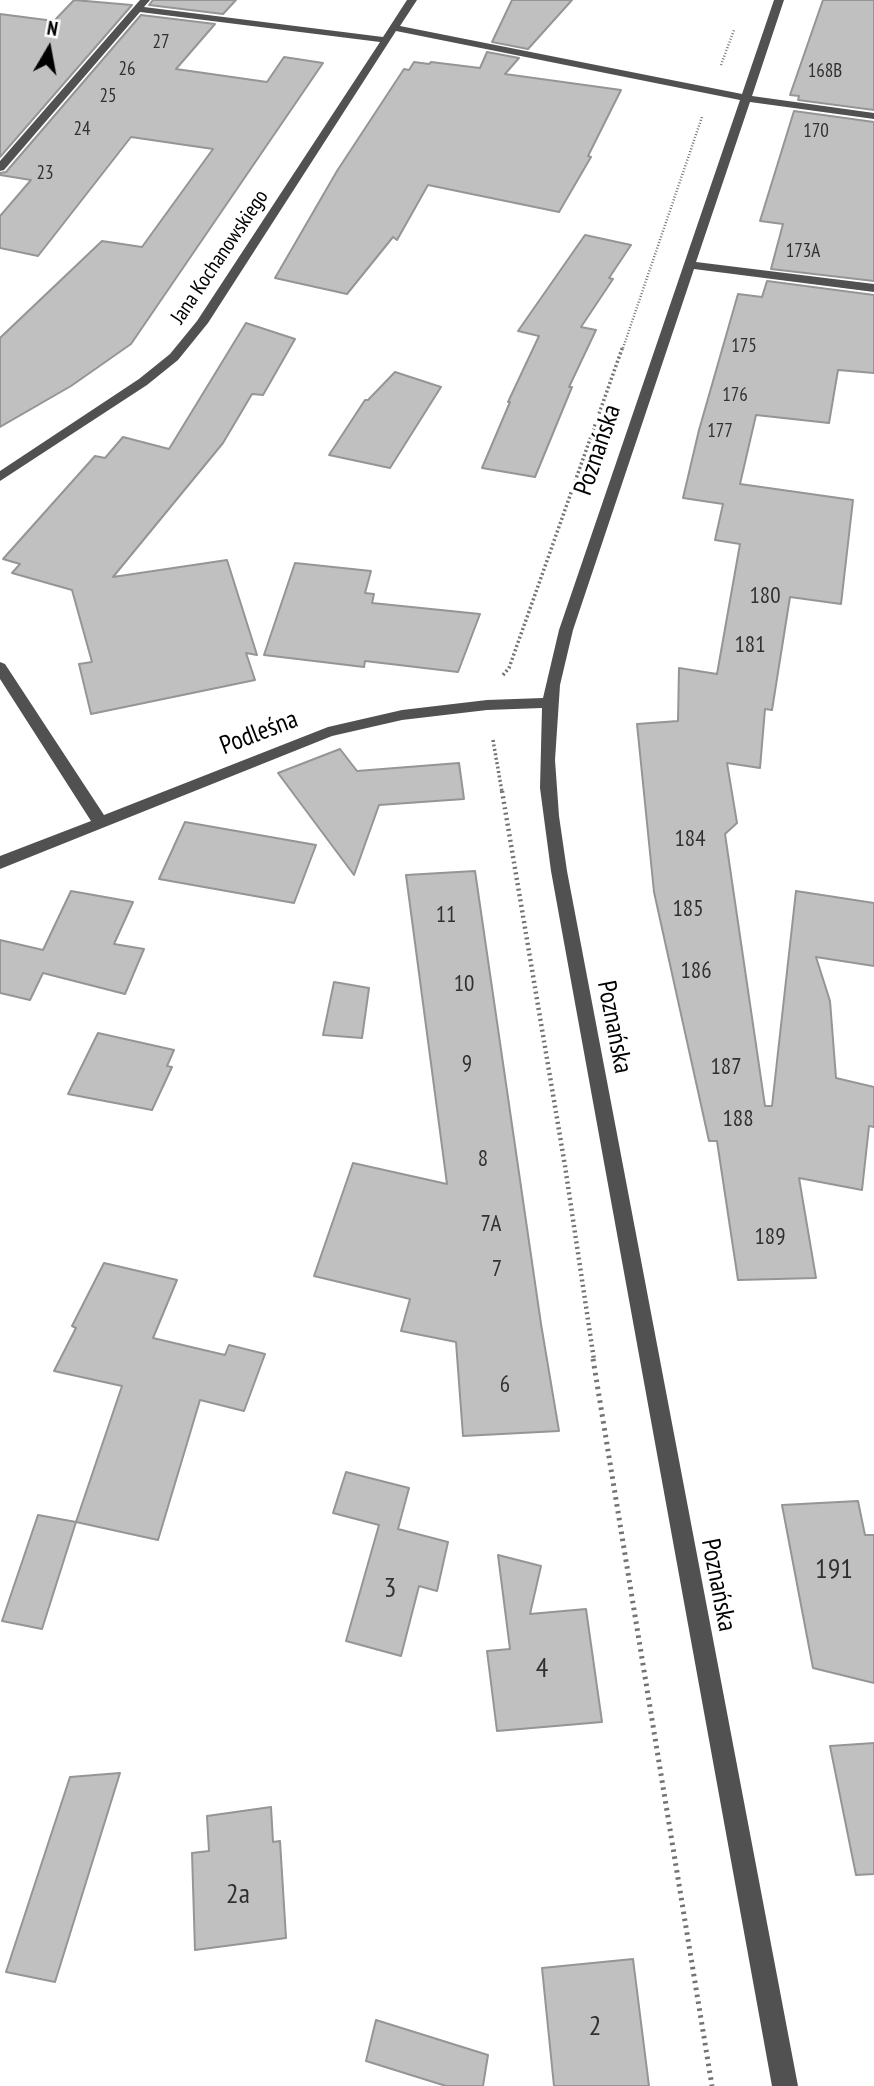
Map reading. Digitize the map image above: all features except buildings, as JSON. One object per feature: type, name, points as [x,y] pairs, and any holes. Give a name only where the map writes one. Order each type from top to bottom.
[{"type":"street","points":[[0,167],[145,0]]},
{"type":"street","name":"Jana Kochanowskiego","points":[[0,477],[143,382],[174,357],[202,323],[412,0]]},
{"type":"street","name":"Poznańska","points":[[779,0],[566,630],[550,703],[547,777],[554,842],[785,2086]]},
{"type":"street","points":[[137,9],[386,40]]},
{"type":"street","points":[[394,28],[746,99],[874,116]]},
{"type":"street","points":[[689,265],[874,288]]},
{"type":"street","points":[[0,667],[99,821]]},
{"type":"street","name":"Podleśna","points":[[0,863],[99,821],[328,733],[402,715],[487,705],[550,703]]},
{"type":"path","points":[[720,69],[736,23]]},
{"type":"path","points":[[498,680],[509,668],[703,116]]},
{"type":"path","points":[[493,740],[565,1166],[612,1484],[712,2086]]}]
